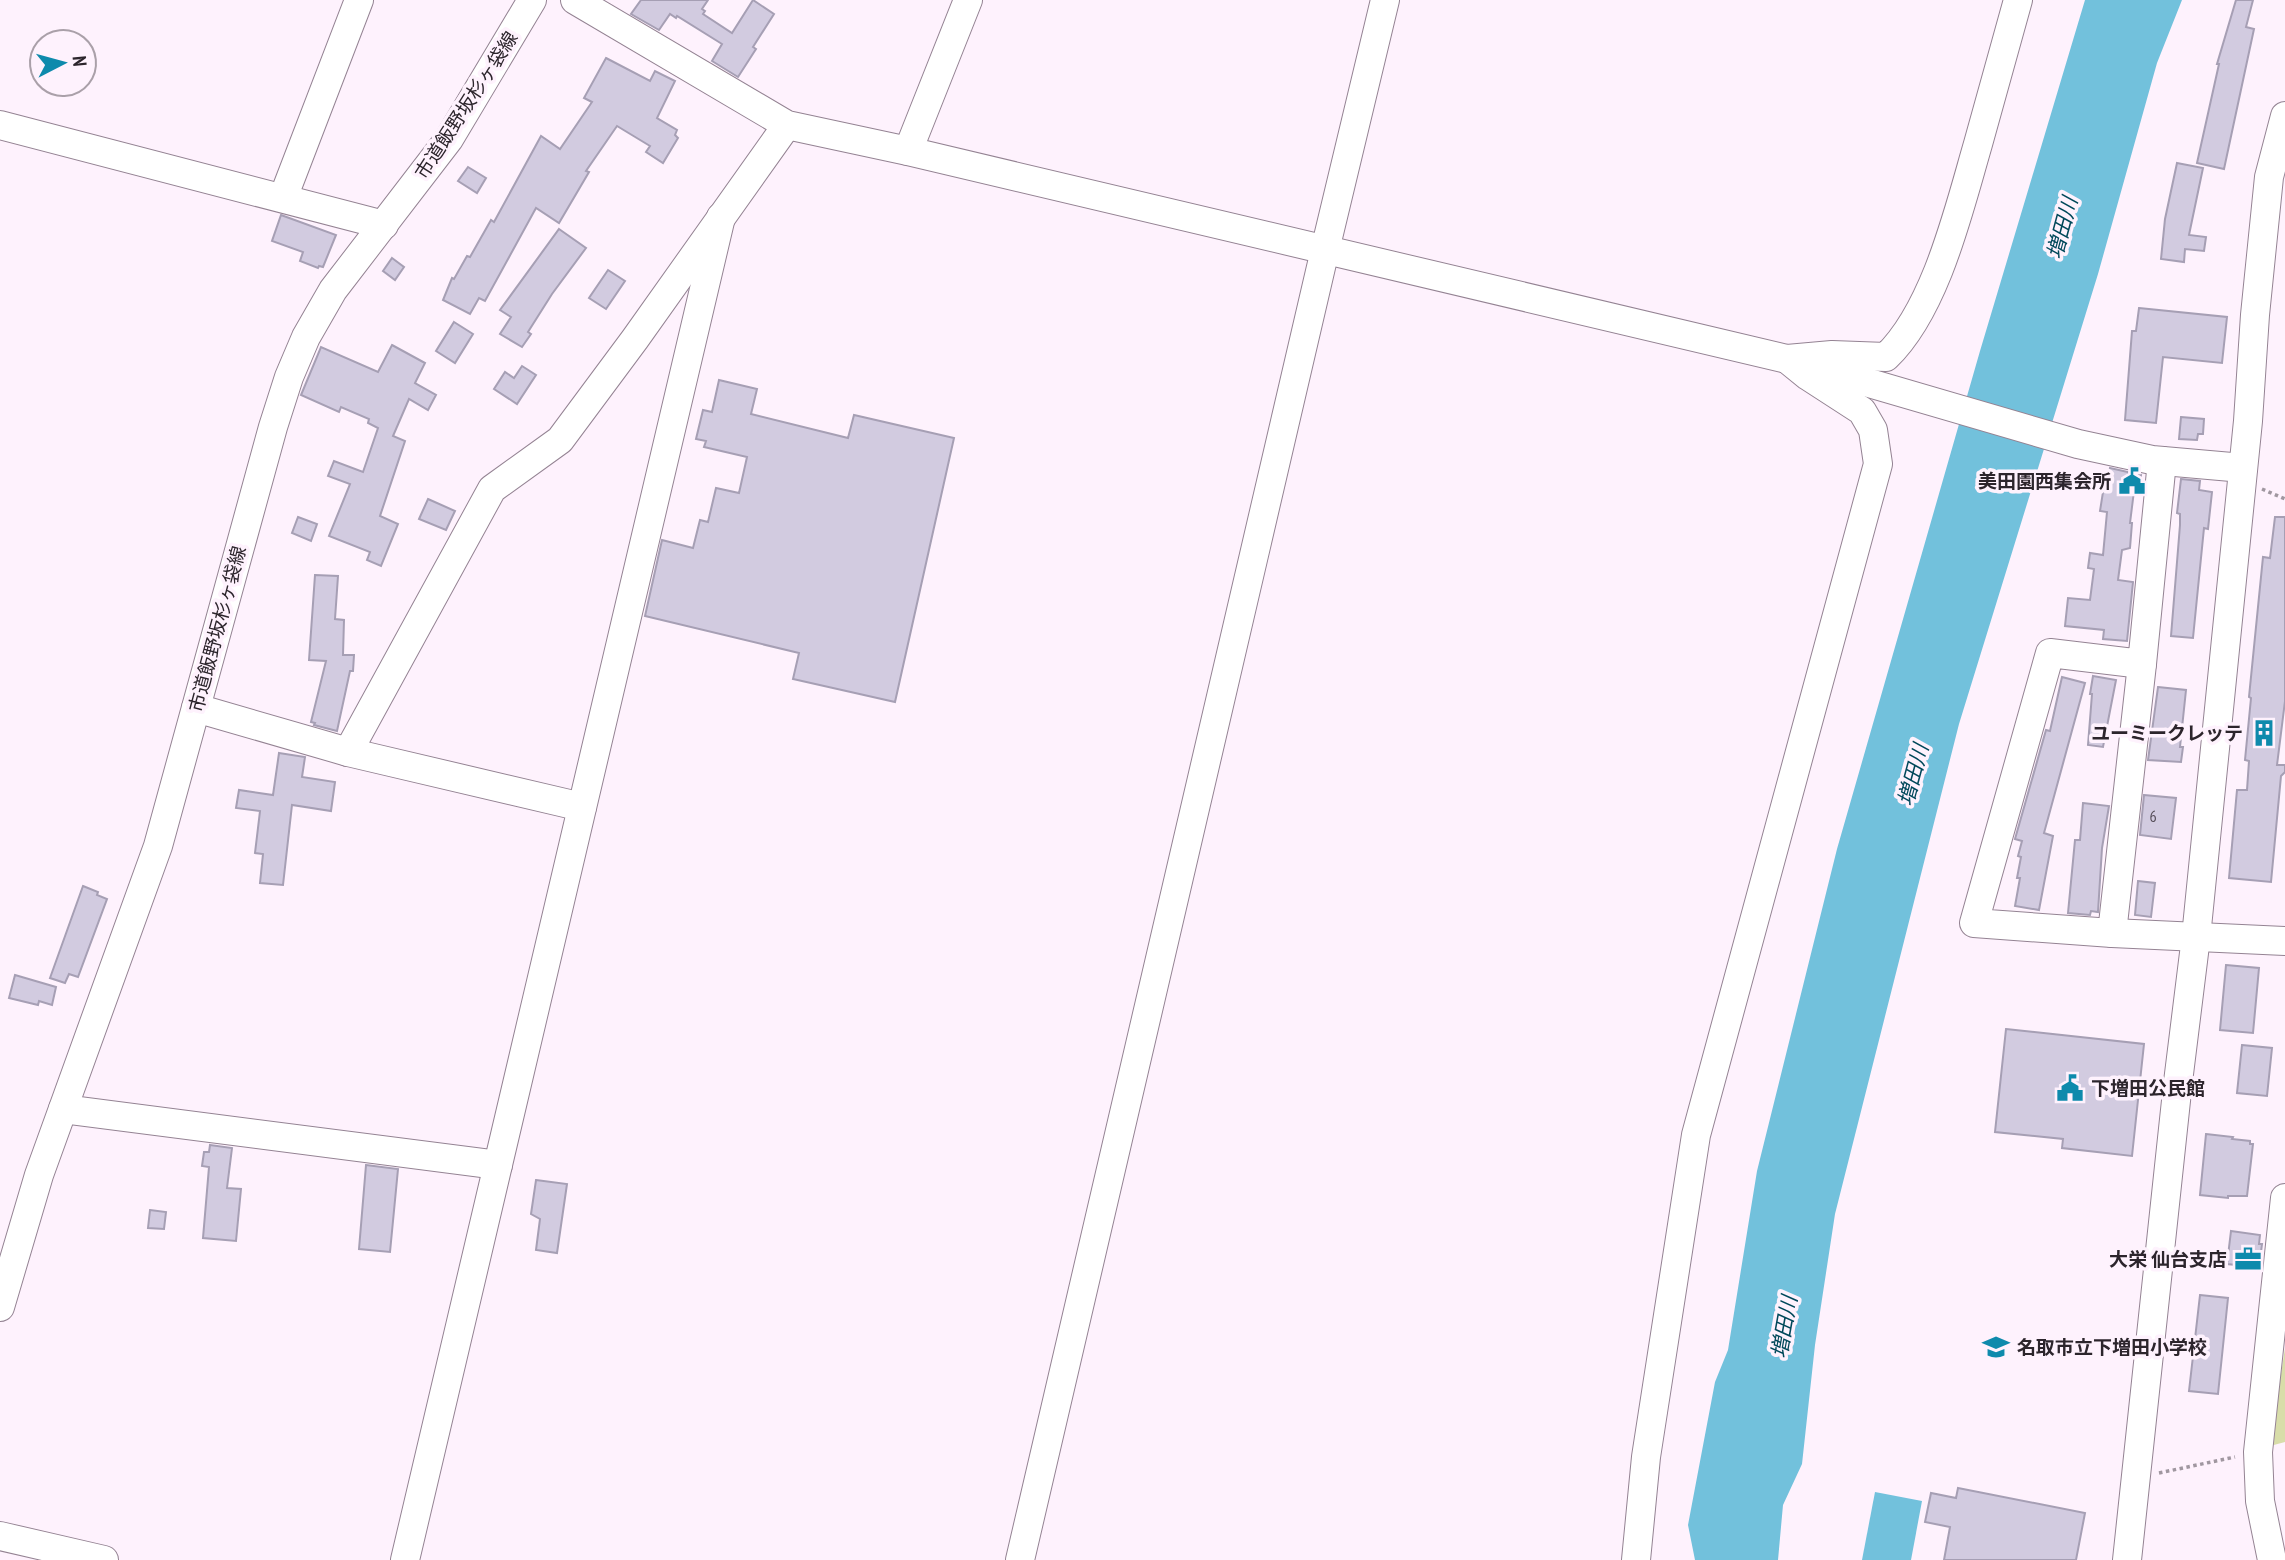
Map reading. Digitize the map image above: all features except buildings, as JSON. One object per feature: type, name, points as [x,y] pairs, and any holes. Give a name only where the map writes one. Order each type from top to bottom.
[{"type":"street","points":[[282,198],[359,0]]},
{"type":"street","name":"市道飯野坂杉ヶ袋線","points":[[0,1307],[40,1175],[158,846],[272,427],[289,377],[306,337],[333,290],[449,139],[532,0]]},
{"type":"street","points":[[575,0],[787,125],[908,151],[1787,359],[2078,444],[2252,478]]},
{"type":"street","points":[[908,151],[968,0]]},
{"type":"street","points":[[1020,1560],[1385,0]]},
{"type":"street","points":[[1787,359],[1832,355],[1886,357],[1903,341],[1933,283],[1959,208],[2018,0]]},
{"type":"street","points":[[2127,1560],[2178,1082],[2252,478],[2248,421],[2255,315],[2269,177],[2285,116]]},
{"type":"street","points":[[0,125],[384,225]]},
{"type":"street","points":[[348,752],[492,489],[560,440],[787,125]]},
{"type":"street","points":[[2248,421],[2285,213]]},
{"type":"street","points":[[405,1560],[721,218]]},
{"type":"street","points":[[1636,1560],[1646,1457],[1696,1135],[1878,464],[1873,430],[1862,411],[1787,359]]},
{"type":"street","points":[[2112,933],[2162,461]]},
{"type":"street","points":[[2142,664],[2050,653],[1974,923],[2285,941]]},
{"type":"street","points":[[195,708],[348,752],[583,807]]},
{"type":"street","points":[[63,1109],[498,1165]]},
{"type":"street","points":[[2272,1560],[2260,1501],[2258,1452],[2278,1320],[2285,1198]]},
{"type":"street","points":[[0,1536],[104,1560]]},
{"type":"path","points":[[2252,478],[2285,499]]},
{"type":"path","points":[[2159,1473],[2258,1452]]},
{"type":"green space","points":[[2285,1348],[2285,1442],[2270,1446]]},
{"type":"water","name":"増田川","points":[[2085,0],[2182,0],[2157,63],[2098,274],[1959,724],[1835,1214],[1815,1345],[1802,1464],[1783,1505],[1778,1560],[1695,1560],[1688,1525],[1715,1382],[1728,1350],[1757,1171],[1837,849],[1980,351]]},
{"type":"water","points":[[1875,1492],[1922,1501],[1911,1560],[1862,1560]]},
{"type":"place","name":"美田園西集会所","points":[[2132,481]]},
{"type":"place","name":"ユーミークレッテ","points":[[2264,733]]},
{"type":"place","name":"下増田公民館","points":[[2070,1088]]},
{"type":"place","name":"大栄 仙台支店","points":[[2248,1259]]},
{"type":"place","name":"名取市立下増田小学校","points":[[1996,1347]]}]
